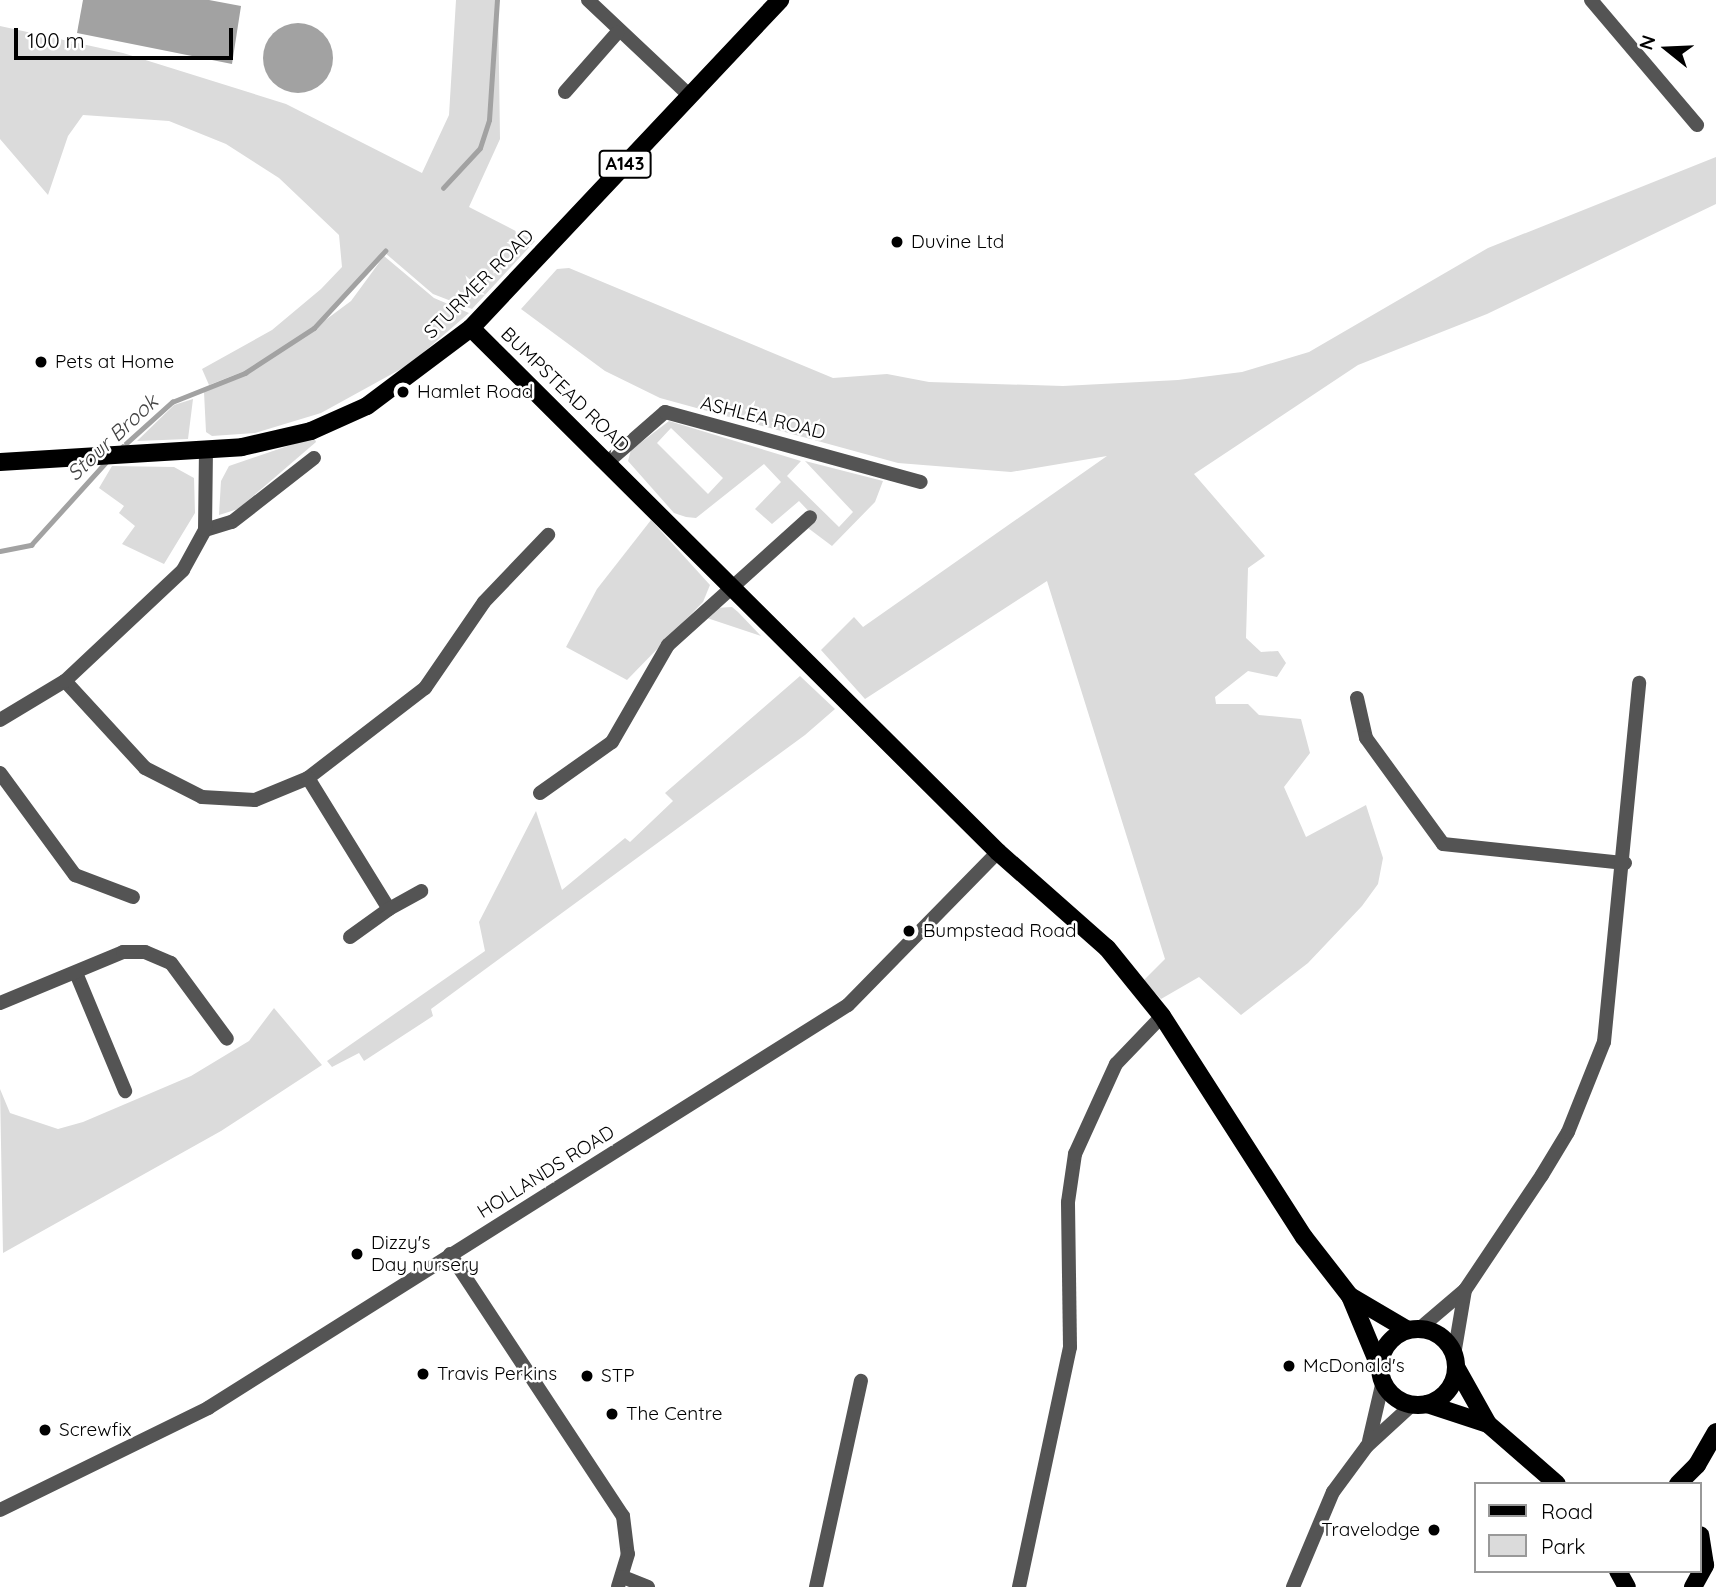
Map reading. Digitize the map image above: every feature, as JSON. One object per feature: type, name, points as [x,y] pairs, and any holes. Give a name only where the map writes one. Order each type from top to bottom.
[{"type":"main road","name":"STURMER ROAD","points":[[0,462],[206,450],[281,439],[334,421],[416,376],[471,328],[780,0]]},
{"type":"main road","name":"BUMPSTEAD ROAD","points":[[471,328],[610,460],[730,590],[998,852],[1107,948],[1162,1016],[1304,1237],[1350,1296],[1382,1374]]},
{"type":"main road","name":"BUMPSTEAD ROAD","points":[[1350,1296],[1413,1329]]},
{"type":"main road","points":[[1488,1424],[1420,1404],[1382,1374],[1389,1343],[1413,1329],[1440,1335],[1488,1424],[1555,1482]]},
{"type":"main road","points":[[1420,1404],[1448,1390],[1455,1361]]},
{"type":"main road","points":[[1680,1482],[1697,1465],[1716,1432]]},
{"type":"main road","points":[[1697,1465],[1698,1482]]},
{"type":"main road","points":[[1702,1570],[1707,1547]]},
{"type":"street","points":[[588,0],[617,33],[649,53],[691,97]]},
{"type":"street","points":[[1591,0],[1697,125]]},
{"type":"street","points":[[565,92],[617,33]]},
{"type":"street","name":"ASHLEA ROAD","points":[[610,460],[665,412],[922,482]]},
{"type":"street","points":[[0,720],[65,681],[183,570],[205,530],[206,450]]},
{"type":"street","points":[[205,530],[232,522],[314,458]]},
{"type":"street","points":[[540,793],[612,742],[668,645],[810,517]]},
{"type":"street","points":[[65,681],[145,768],[202,797],[255,800],[308,778],[425,688],[484,602],[548,535]]},
{"type":"street","points":[[1413,1329],[1465,1290],[1549,1164],[1588,1086],[1612,999],[1639,683]]},
{"type":"street","points":[[1357,698],[1366,738],[1443,844],[1625,863]]},
{"type":"street","points":[[0,773],[75,875],[133,897]]},
{"type":"street","points":[[308,778],[389,909]]},
{"type":"street","name":"HOLLANDS ROAD","points":[[0,1510],[208,1408],[848,1005],[998,852]]},
{"type":"street","points":[[350,937],[389,909],[421,891]]},
{"type":"street","points":[[0,1003],[123,953],[145,952],[170,963],[227,1038]]},
{"type":"street","points":[[76,973],[125,1091]]},
{"type":"street","points":[[1019,1587],[1070,1347],[1067,1225],[1075,1153],[1116,1064],[1162,1016]]},
{"type":"street","points":[[450,1254],[623,1516],[628,1554],[621,1582],[648,1587]]},
{"type":"street","points":[[1455,1361],[1465,1290]]},
{"type":"street","points":[[1367,1446],[1382,1374]]},
{"type":"street","points":[[816,1587],[861,1381]]},
{"type":"street","points":[[1293,1587],[1320,1514],[1367,1446],[1420,1404]]},
{"type":"green space","points":[[456,0],[498,0],[500,139],[469,207],[535,241],[472,309],[433,294],[384,252],[312,330],[351,301],[384,256],[434,298],[469,313],[410,364],[321,413],[255,433],[212,436],[206,432],[204,392],[260,365],[209,385],[202,369],[272,330],[321,289],[342,267],[339,235],[279,178],[226,144],[169,121],[83,115],[68,136],[48,195],[0,139],[0,26],[123,53],[286,104],[422,173],[449,115]]},
{"type":"green space","points":[[1716,157],[1716,204],[1487,314],[1358,365],[1194,474],[1265,556],[1248,568],[1246,638],[1261,652],[1278,651],[1286,663],[1277,677],[1248,671],[1215,697],[1216,704],[1248,704],[1259,715],[1301,719],[1310,753],[1284,787],[1306,837],[1366,805],[1383,858],[1378,884],[1362,906],[1308,963],[1241,1015],[1199,977],[1161,999],[1143,981],[1165,959],[1047,581],[865,699],[821,650],[854,617],[863,627],[1107,456],[1011,472],[898,463],[660,398],[605,371],[521,309],[557,269],[569,268],[833,378],[887,374],[929,382],[1063,386],[1178,380],[1242,372],[1309,352],[1488,248]]},
{"type":"green space","points":[[193,399],[188,439],[137,441],[174,405]]},
{"type":"green space","points":[[669,421],[801,461],[787,476],[839,527],[853,512],[805,461],[883,481],[875,502],[832,546],[808,528],[817,520],[799,501],[772,524],[755,509],[781,482],[764,464],[696,518],[686,517],[674,513],[628,461],[631,450]],"holes":[[[671,428],[723,478],[708,494],[657,443]]]},
{"type":"green space","points":[[314,437],[316,442],[238,509],[219,515],[221,481],[229,466]]},
{"type":"green space","points":[[112,466],[174,467],[194,478],[195,513],[164,564],[122,544],[135,526],[119,513],[124,506],[99,488]]},
{"type":"green space","points":[[651,520],[710,585],[703,602],[627,680],[566,647],[597,589]]},
{"type":"green space","points":[[732,607],[761,636],[704,617],[715,608]]},
{"type":"green space","points":[[800,676],[835,709],[805,735],[431,1009],[433,1016],[364,1061],[359,1053],[332,1067],[327,1061],[485,951],[479,922],[536,811],[562,890],[625,838],[630,842],[673,801],[665,793]]},
{"type":"green space","points":[[274,1008],[322,1065],[221,1131],[3,1253],[0,1089],[10,1113],[58,1129],[83,1122],[191,1076],[249,1041]]},
{"type":"shaded area","points":[[83,0],[209,0],[241,6],[232,64],[77,33]]},
{"type":"shaded area","points":[[305,23],[318,29],[327,38],[331,44],[331,72],[323,83],[312,91],[291,93],[273,83],[265,72],[263,51],[273,33],[284,25]]},
{"type":"waterway","name":"Stour Brook","points":[[443,188],[480,148],[489,120],[497,0]]},
{"type":"waterway","name":"Stour Brook","points":[[121,448],[172,402],[245,373],[314,328],[385,251]]},
{"type":"waterway","name":"Stour Brook","points":[[0,551],[31,545],[107,461]]},
{"type":"place","name":"Duvine Ltd","points":[[897,242]]},
{"type":"place","name":"Pets at Home","points":[[41,362]]},
{"type":"place","name":"Hamlet Road","points":[[403,392]]},
{"type":"place","name":"Bumpstead Road","points":[[909,931]]},
{"type":"place","name":"Dizzy's Day nursery","points":[[357,1254]]},
{"type":"place","name":"McDonald's","points":[[1289,1366]]},
{"type":"place","name":"Travis Perkins","points":[[423,1374]]},
{"type":"place","name":"STP","points":[[587,1376]]},
{"type":"place","name":"The Centre","points":[[612,1414]]},
{"type":"place","name":"Screwfix","points":[[45,1430]]},
{"type":"place","name":"Travelodge","points":[[1434,1530]]}]
